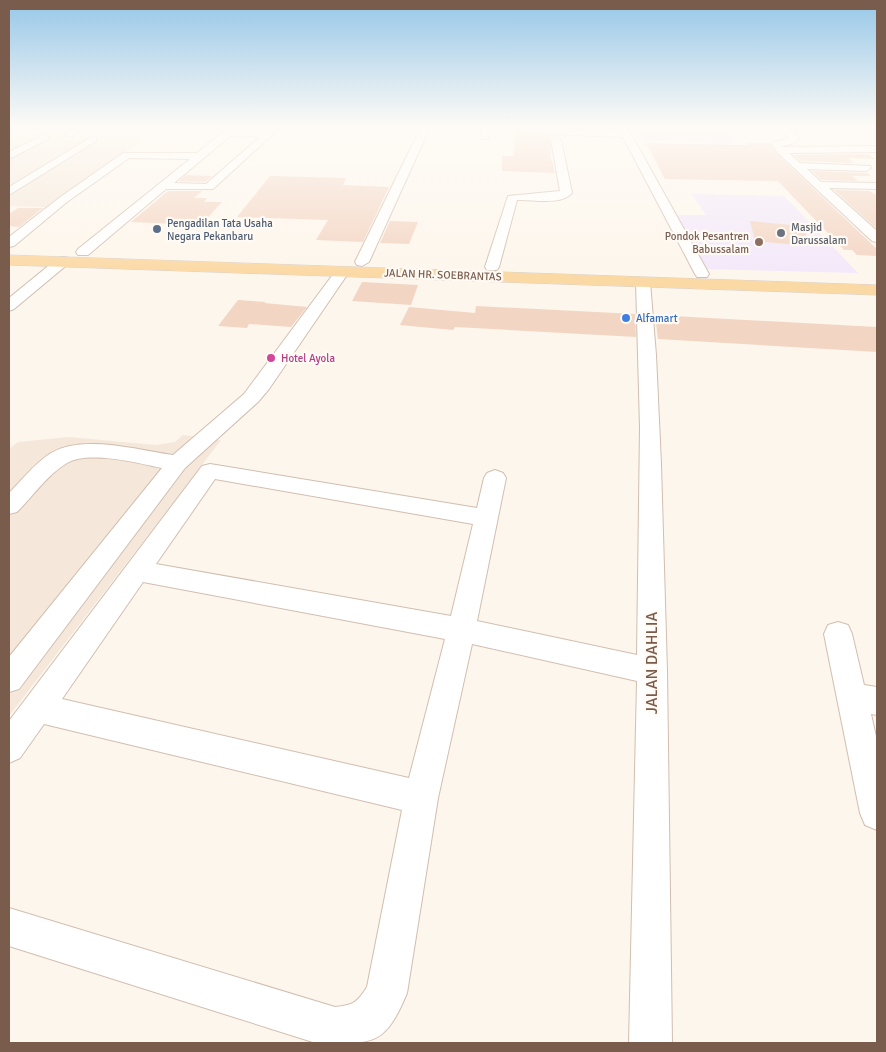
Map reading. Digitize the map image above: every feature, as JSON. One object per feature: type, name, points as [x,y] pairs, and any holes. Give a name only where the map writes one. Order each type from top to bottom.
[{"type":"main road","name":"JALAN HR. SOEBRANTAS","points":[[9,258],[83,252],[492,267],[583,275]]},
{"type":"main road","name":"JALAN HR. SOEBRANTAS","points":[[9,258],[342,272],[641,277],[877,290]]},
{"type":"main road","name":"JALAN HR. SOEBRANTAS","points":[[641,277],[702,274],[877,280]]},
{"type":"street","points":[[9,192],[34,176]]},
{"type":"street","points":[[9,243],[63,200],[97,176]]},
{"type":"street","points":[[83,252],[175,176]]},
{"type":"street","points":[[163,186],[209,188],[222,176]]},
{"type":"street","points":[[362,262],[403,176]]},
{"type":"street","points":[[492,267],[512,198],[525,195],[560,196],[566,193],[563,176]]},
{"type":"street","points":[[648,176],[702,274]]},
{"type":"street","points":[[811,176],[877,238]]},
{"type":"street","points":[[821,185],[877,186]]},
{"type":"street","points":[[9,306],[63,261]]},
{"type":"street","points":[[9,679],[177,463],[251,398],[262,386],[342,272]]},
{"type":"street","name":"JALAN DAHLIA","points":[[641,277],[648,344],[650,430],[652,670],[651,1043]]},
{"type":"street","points":[[9,506],[60,458],[71,453],[96,451],[177,463]]},
{"type":"street","points":[[9,747],[210,471],[486,518]]},
{"type":"street","points":[[9,927],[335,1028],[358,1026],[375,1014],[386,993],[421,798],[495,478]]},
{"type":"street","points":[[137,571],[428,623],[652,670]]},
{"type":"street","points":[[838,634],[865,699],[877,813]]},
{"type":"street","points":[[38,708],[421,798]]},
{"type":"shaded area","points":[[9,176],[90,176],[45,207],[9,206]]},
{"type":"shaded area","name":"Pondok Pesantren Babussalam","points":[[692,194],[784,196],[858,273],[705,269],[675,215],[706,215]]},
{"type":"shaded area","points":[[183,435],[221,440],[9,716],[9,449],[18,442],[69,437],[156,445],[175,442]]},
{"type":"building","points":[[185,176],[212,176],[205,182],[179,181]]},
{"type":"building","points":[[270,176],[346,178],[343,185],[389,187],[363,242],[316,240],[328,220],[237,217]]},
{"type":"building","points":[[663,176],[800,176],[877,249],[877,256],[857,255],[852,250],[844,250],[778,181],[665,179]]},
{"type":"building","points":[[818,176],[852,176],[858,181],[822,180]]},
{"type":"building","points":[[834,190],[870,191],[877,196],[877,229]]},
{"type":"building","points":[[168,191],[202,191],[194,198],[207,198],[204,202],[222,202],[201,225],[131,222]]},
{"type":"building","points":[[18,208],[43,208],[19,227],[9,226],[9,214]]},
{"type":"building","points":[[390,221],[418,222],[409,244],[380,243]]},
{"type":"building","points":[[750,221],[802,226],[811,246],[755,241]]},
{"type":"building","points":[[362,282],[418,285],[411,305],[352,301]]},
{"type":"building","points":[[238,300],[307,307],[291,327],[249,324],[247,328],[218,326]]},
{"type":"building","points":[[476,306],[635,314],[636,337],[455,327],[453,330],[400,325],[409,307],[475,313]]},
{"type":"building","points":[[655,315],[877,327],[877,352],[658,339]]},
{"type":"place","name":"Pengadilan Tata Usaha Negara Pekanbaru","points":[[157,229]]},
{"type":"place","name":"Masjid Darussalam","points":[[781,233]]},
{"type":"place","name":"Pondok Pesantren Babussalam","points":[[759,242]]},
{"type":"place","name":"Alfamart","points":[[626,318]]},
{"type":"place","name":"Hotel Ayola","points":[[271,358]]}]
